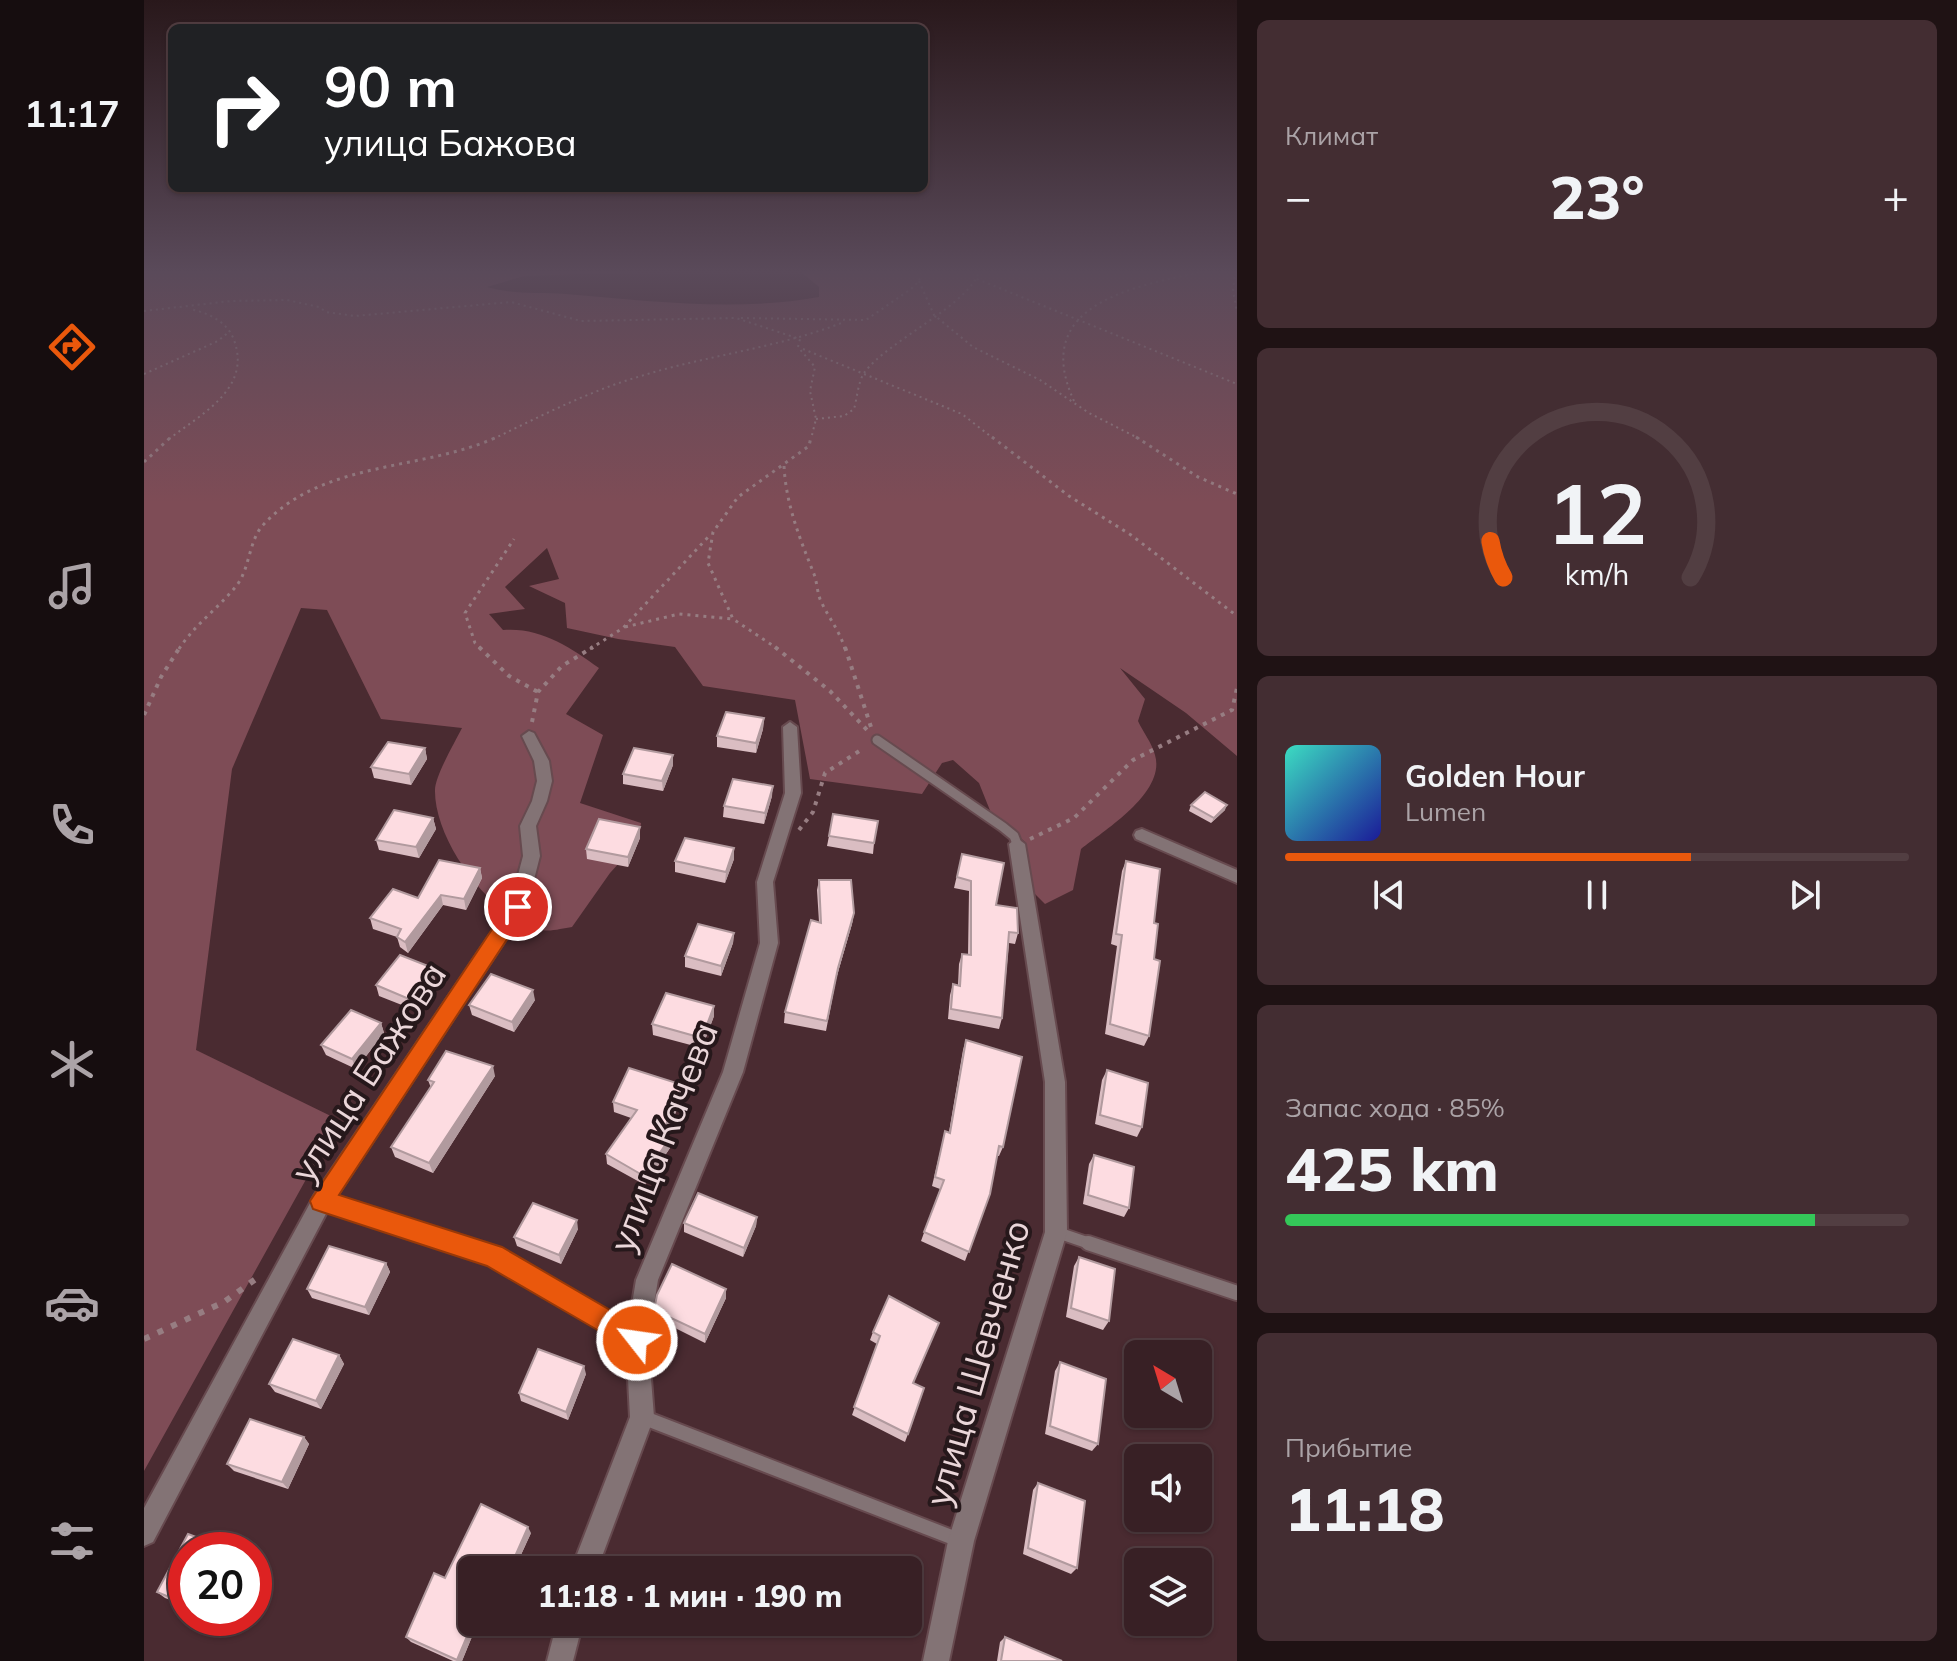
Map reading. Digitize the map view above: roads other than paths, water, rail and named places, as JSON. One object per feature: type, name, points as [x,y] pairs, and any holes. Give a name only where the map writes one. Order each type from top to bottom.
[{"type":"street","name":"улица Качева","points":[[589,1556],[642,1417],[637,1340],[647,1280],[733,1072],[769,943],[765,882],[793,793],[790,727]]},
{"type":"street","name":"улица Бажова","points":[[144,1533],[322,1201],[518,907],[529,876],[532,837],[528,826],[546,788],[542,758],[529,736]]},
{"type":"street","points":[[1142,835],[1237,877]]},
{"type":"street","name":"улица Шевченко","points":[[936,1661],[961,1541],[1056,1232],[1055,1082],[1017,844]]},
{"type":"street","points":[[560,1661],[566,1636]]},
{"type":"lane","points":[[877,740],[1003,827],[1014,836],[1017,844]]},
{"type":"lane","points":[[322,1201],[493,1256],[637,1340]]},
{"type":"lane","points":[[1056,1232],[1237,1293]]},
{"type":"lane","points":[[642,1417],[961,1541]]}]
